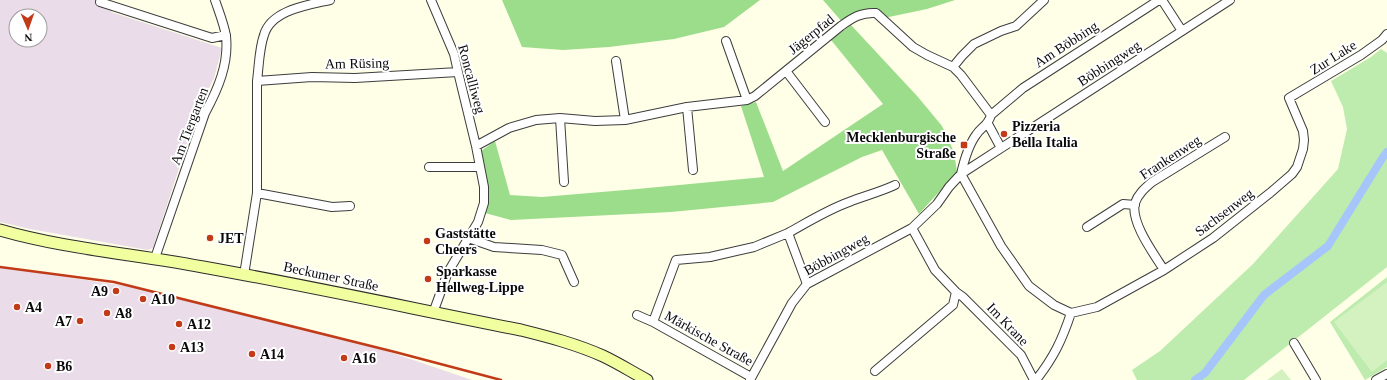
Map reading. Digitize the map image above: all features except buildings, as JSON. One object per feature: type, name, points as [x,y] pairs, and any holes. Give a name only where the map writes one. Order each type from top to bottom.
[{"type":"main road","name":"Beckumer Straße","points":[[0,230],[36,238],[318,288],[559,340],[605,357],[647,380]]},
{"type":"street","name":"Am Tiergarten","points":[[155,258],[205,114],[216,94],[227,54],[226,35],[215,0]]},
{"type":"street","points":[[244,274],[257,193],[257,81],[264,33],[272,21],[290,10],[330,0]]},
{"type":"street","name":"Roncalliweg","points":[[430,0],[454,54],[476,146],[484,188],[484,203],[478,222],[448,272],[433,313]]},
{"type":"street","points":[[1001,148],[988,124],[991,115],[962,76],[953,67],[974,44],[1001,31],[1016,26],[1044,0]]},
{"type":"street","name":"Am Böbbing","points":[[991,115],[1023,88],[1159,0]]},
{"type":"street","points":[[1162,0],[1182,31]]},
{"type":"street","name":"Böbbingweg","points":[[750,378],[792,303],[807,284],[912,228],[937,204],[949,187],[961,174],[1230,0]]},
{"type":"street","points":[[100,2],[212,38],[226,35]]},
{"type":"street","name":"Jägerpfad","points":[[476,146],[509,128],[536,120],[560,118],[595,121],[625,120],[687,107],[747,100],[755,96],[854,16],[868,12],[876,13],[913,47],[953,67]]},
{"type":"street","name":"Zur Lake","points":[[1289,98],[1361,56],[1382,40],[1387,34]]},
{"type":"street","points":[[726,41],[747,100]]},
{"type":"street","points":[[616,61],[625,120]]},
{"type":"street","name":"Jägerpfad","points":[[786,70],[826,122]]},
{"type":"street","name":"Am Rüsing","points":[[257,81],[312,77],[355,78],[458,72]]},
{"type":"street","name":"Sachsenweg","points":[[1071,313],[1097,307],[1164,270],[1213,238],[1270,194],[1292,174],[1297,167],[1303,149],[1304,140],[1303,131],[1289,98]]},
{"type":"street","points":[[687,107],[693,170]]},
{"type":"street","points":[[560,118],[564,182]]},
{"type":"street","name":"Böbbingweg","points":[[961,174],[964,160],[976,134],[988,124]]},
{"type":"street","name":"Frankenweg","points":[[1135,204],[1142,191],[1152,182],[1225,137]]},
{"type":"street","points":[[429,167],[480,167]]},
{"type":"street","points":[[961,174],[1001,246],[1030,286],[1054,305],[1071,313],[1061,340],[1050,362],[1035,380]]},
{"type":"street","name":"Märkische Straße","points":[[653,322],[676,260],[710,258],[746,249],[788,233],[850,201],[881,192],[895,185]]},
{"type":"street","points":[[257,193],[332,207],[350,206]]},
{"type":"street","points":[[1087,227],[1123,204],[1135,204],[1137,224],[1164,270]]},
{"type":"street","name":"Im Krane","points":[[912,228],[936,270],[956,292],[963,297],[1021,355],[1035,380]]},
{"type":"street","points":[[788,233],[807,284]]},
{"type":"street","points":[[468,238],[494,247],[542,250],[562,255],[574,282]]},
{"type":"street","points":[[875,371],[952,305],[956,292]]},
{"type":"street","name":"Märkische Straße","points":[[637,315],[653,322],[750,378]]},
{"type":"street","points":[[1294,343],[1316,380]]},
{"type":"street","points":[[1376,380],[1387,374]]},
{"type":"shaded area","points":[[0,0],[96,0],[96,2],[112,7],[111,12],[222,48],[214,78],[197,113],[153,248],[148,250],[30,229],[0,222]]},
{"type":"shaded area","points":[[0,267],[139,288],[375,347],[472,380],[0,380]]},
{"type":"green space","points":[[502,0],[760,0],[724,27],[674,39],[609,47],[563,50],[522,47]]},
{"type":"green space","points":[[823,0],[955,0],[927,9],[884,18],[867,12],[843,23]]},
{"type":"green space","points":[[851,25],[918,97],[942,126],[954,152],[957,172],[919,214],[882,150],[862,157],[773,202],[671,212],[511,220],[485,213],[487,188],[481,151],[495,141],[510,195],[542,197],[764,177],[741,106],[756,102],[783,171],[883,104],[831,40]]},
{"type":"green space","points":[[1381,49],[1387,53],[1387,267],[1244,380],[1137,380],[1132,370],[1160,351],[1253,264],[1338,169],[1347,129],[1343,107],[1331,81],[1371,57]]},
{"type":"green space","points":[[1387,277],[1387,367],[1365,380],[1330,322]]},
{"type":"green space","points":[[1387,282],[1387,360],[1372,372],[1334,322]]},
{"type":"green space","points":[[1282,369],[1291,380],[1267,380]]},
{"type":"waterway","points":[[1195,380],[1205,373],[1264,295],[1328,246],[1387,152]]},
{"type":"railway","points":[[0,267],[114,282],[501,380]]},
{"type":"place","name":"Pizzeria Bella Italia","points":[[1004,134]]},
{"type":"place","name":"Mecklenburgische Straße","points":[[964,145]]},
{"type":"place","name":"JET","points":[[210,238]]},
{"type":"place","name":"Gaststätte Cheers","points":[[427,241]]},
{"type":"place","name":"Sparkasse Hellweg-Lippe","points":[[428,279]]},
{"type":"place","name":"A9","points":[[116,291]]},
{"type":"place","name":"A10","points":[[143,299]]},
{"type":"place","name":"A4","points":[[17,307]]},
{"type":"place","name":"A8","points":[[107,313]]},
{"type":"place","name":"A7","points":[[80,321]]},
{"type":"place","name":"A12","points":[[179,324]]},
{"type":"place","name":"A13","points":[[172,347]]},
{"type":"place","name":"A14","points":[[252,354]]},
{"type":"place","name":"A16","points":[[344,358]]},
{"type":"place","name":"B6","points":[[48,366]]}]
